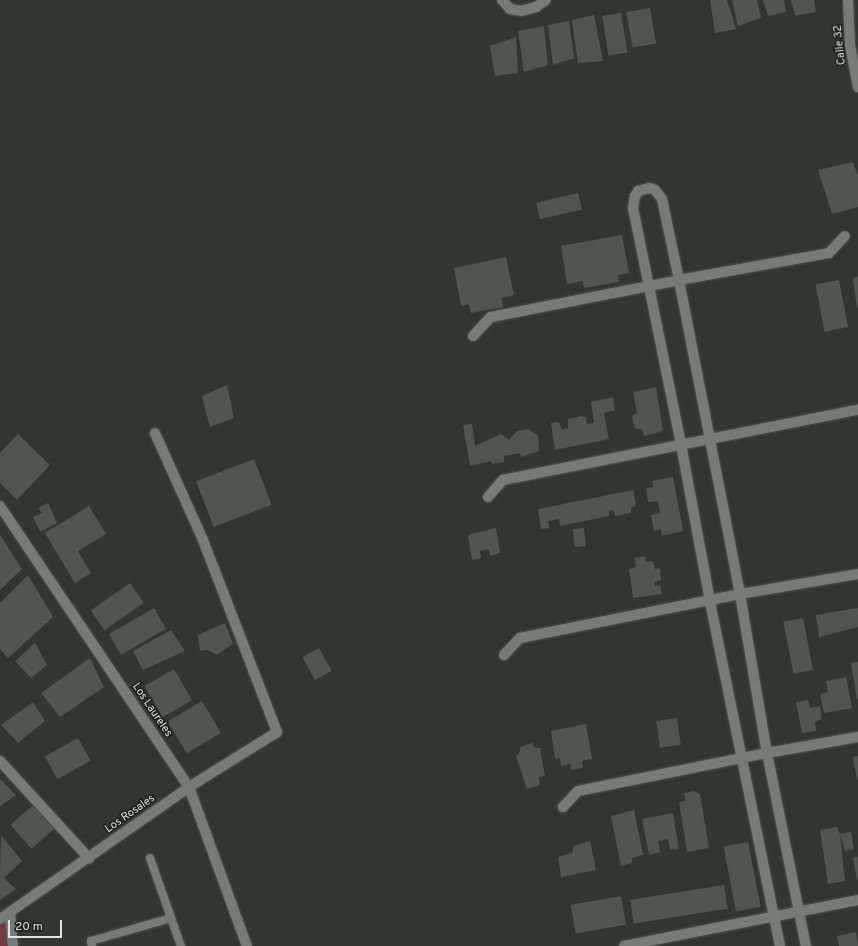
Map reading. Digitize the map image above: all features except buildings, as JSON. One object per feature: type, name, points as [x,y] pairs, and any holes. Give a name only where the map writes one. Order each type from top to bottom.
[{"type":"street","points":[[502,0],[510,10],[521,11],[536,7],[546,0]]},
{"type":"street","name":"Calle 32","points":[[848,0],[850,45],[858,88]]},
{"type":"street","points":[[780,946],[741,758],[633,202],[638,191],[649,188],[655,190],[662,199],[679,280],[740,594],[767,753],[800,910],[806,946]]},
{"type":"street","points":[[473,336],[491,317],[679,280],[829,253],[845,236]]},
{"type":"street","points":[[488,497],[503,480],[709,438],[858,410]]},
{"type":"street","name":"Los Rosales","points":[[0,919],[189,787],[277,732],[203,540],[155,433]]},
{"type":"street","name":"Los Laureles","points":[[0,506],[189,787],[247,946]]},
{"type":"street","points":[[504,655],[520,638],[740,594],[858,574]]},
{"type":"street","points":[[563,807],[578,791],[741,758],[858,737]]},
{"type":"street","points":[[0,761],[89,858]]},
{"type":"street","points":[[624,946],[800,910],[858,900]]},
{"type":"street","points":[[10,913],[14,946]]},
{"type":"lane","points":[[150,858],[181,946]]},
{"type":"lane","points":[[92,946],[91,940],[171,918]]},
{"type":"shaded area","points":[[11,915],[14,946],[0,946],[0,922]]}]
